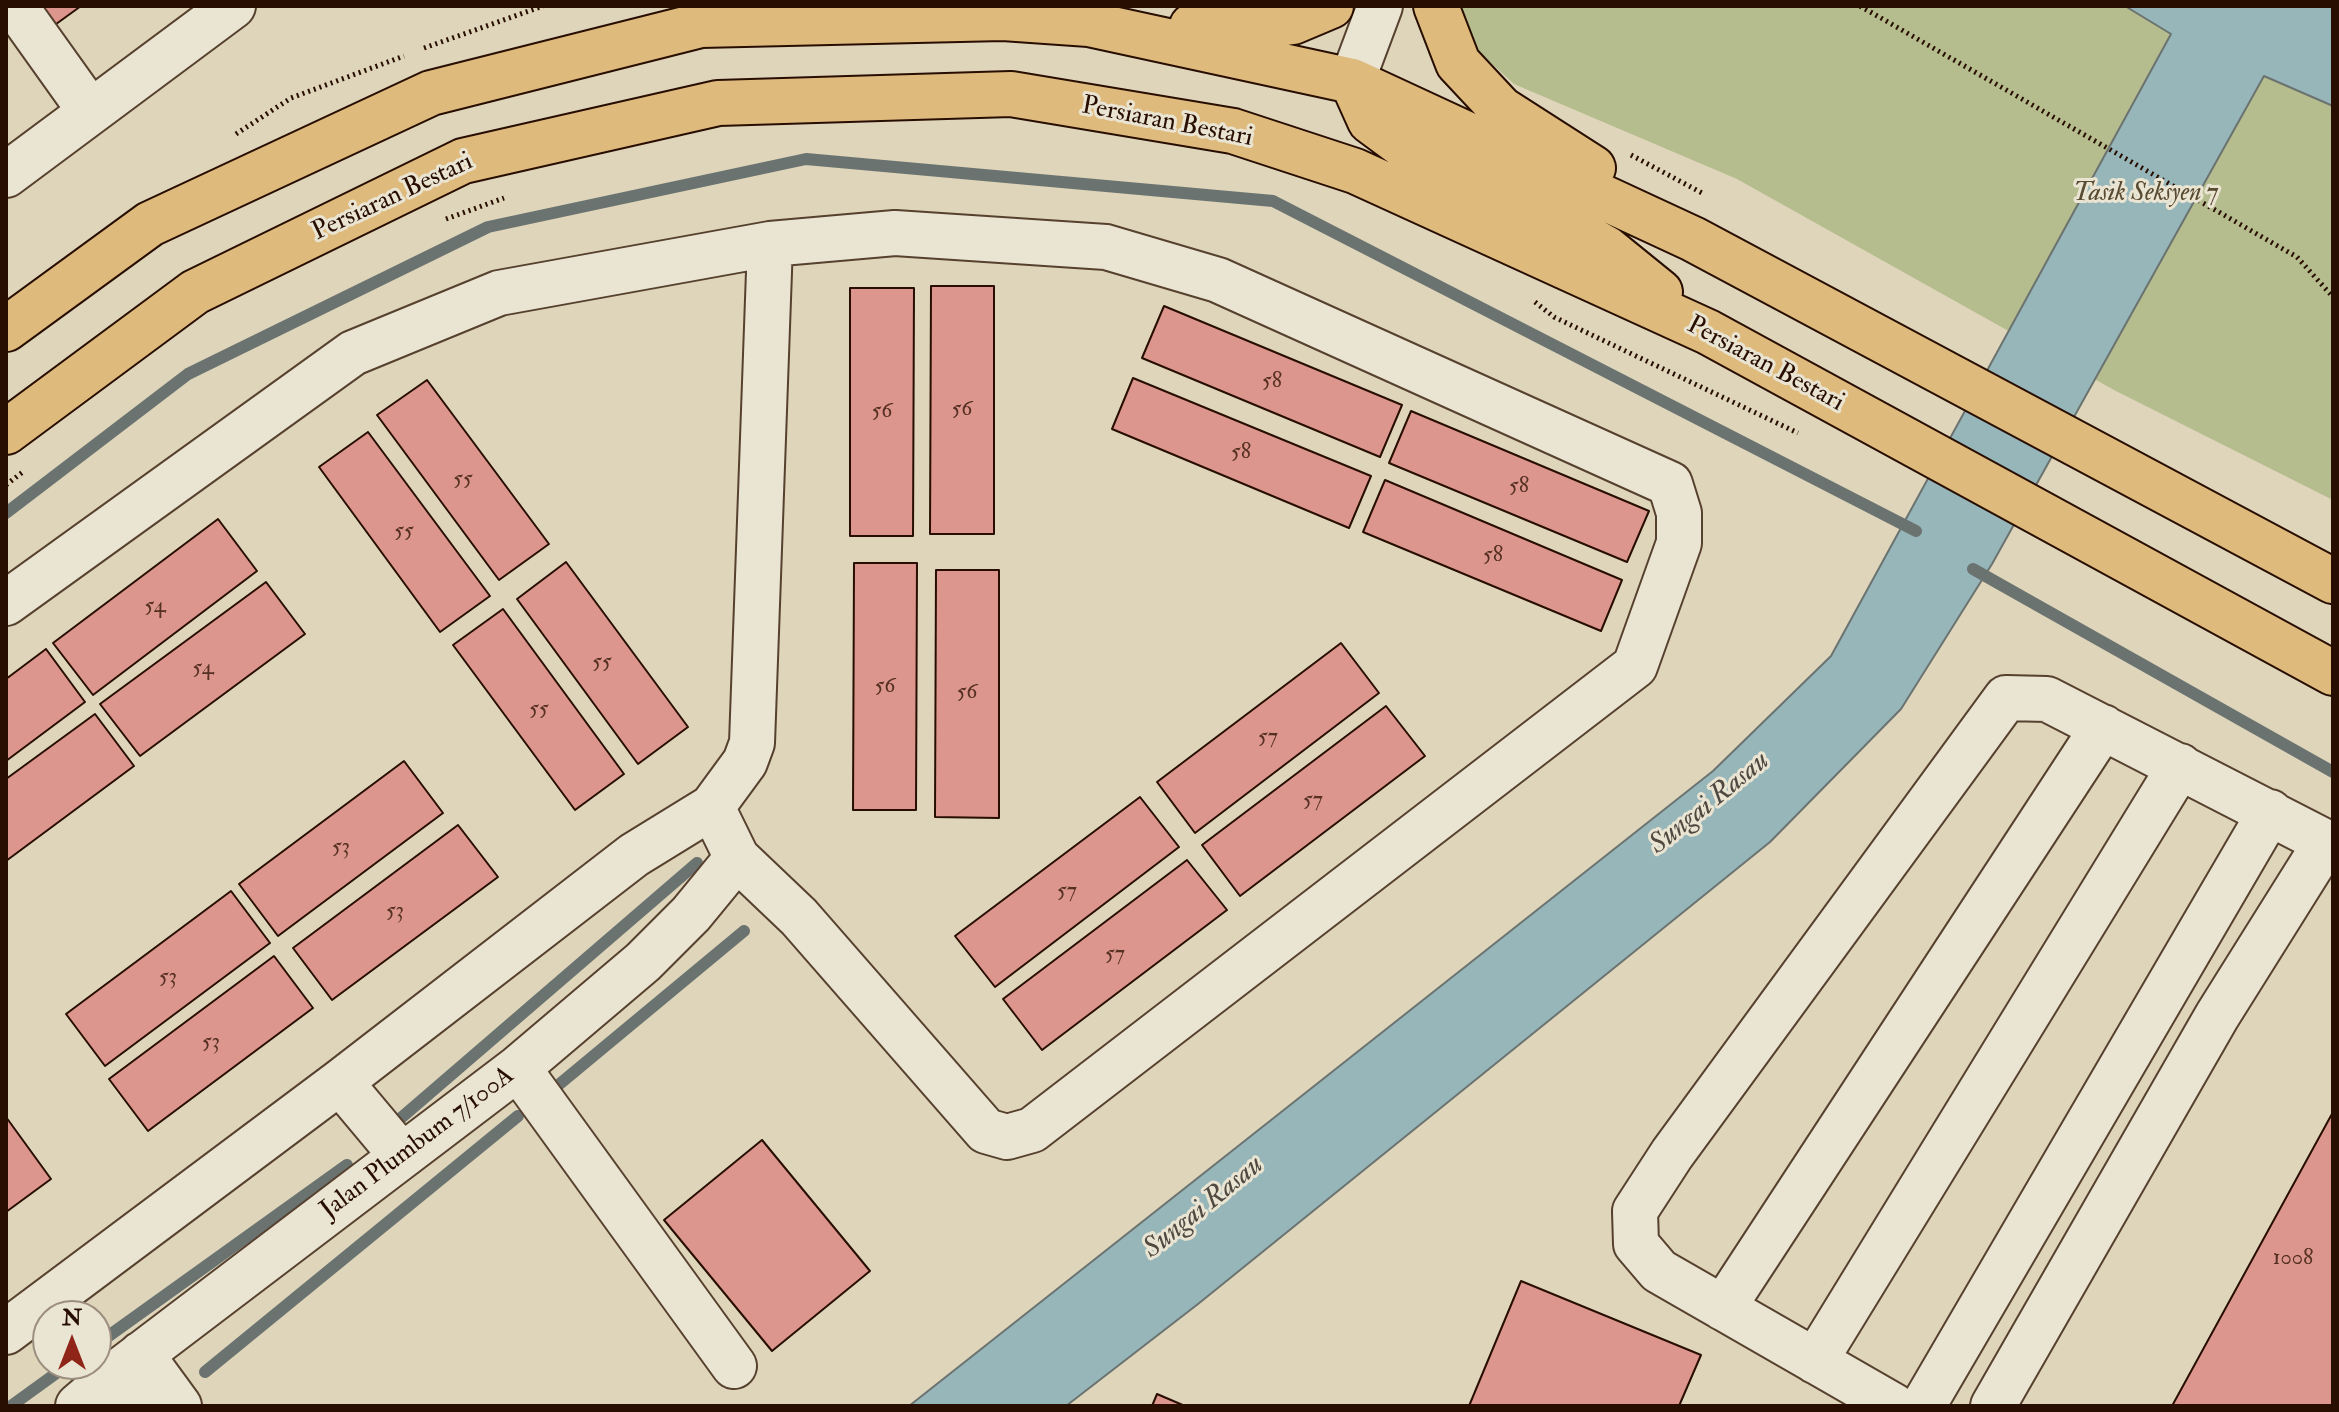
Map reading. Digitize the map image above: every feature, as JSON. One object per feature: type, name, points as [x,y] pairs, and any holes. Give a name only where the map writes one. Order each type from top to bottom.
[{"type":"main road","points":[[6,329],[150,224],[431,93],[700,15],[1003,18],[1089,24],[1255,27],[1293,22],[1331,6]]},
{"type":"main road","points":[[1436,6],[1458,63],[1501,109],[1585,162],[1693,239]]},
{"type":"main road","points":[[1089,24],[1352,81],[1693,239],[2333,581]]},
{"type":"main road","points":[[1352,81],[1370,121],[1416,155],[1527,204],[1607,249],[1708,332]]},
{"type":"main road","name":"Persiaran Bestari","points":[[6,432],[195,292],[463,161],[718,103],[1011,94],[1233,131],[1355,171],[1708,332],[2333,673]]},
{"type":"street","points":[[15,6],[90,111]]},
{"type":"street","points":[[6,175],[233,6]]},
{"type":"street","points":[[1352,81],[1380,6]]},
{"type":"street","points":[[6,603],[353,353],[499,293],[770,244],[895,233],[1106,247],[1218,280],[1670,484],[1679,513],[1679,543],[1635,666],[1032,1130],[1007,1137],[986,1131],[799,917],[737,858],[712,807]]},
{"type":"street","points":[[6,1332],[340,1082],[634,855],[712,807],[745,762],[752,743],[770,244]]},
{"type":"street","points":[[1894,1406],[1659,1271],[1636,1244],[1635,1211],[1672,1154],[2006,698],[2047,699],[2330,844],[2217,1016],[1993,1406]]},
{"type":"street","points":[[1723,1308],[2103,727]]},
{"type":"street","points":[[1815,1361],[2180,766]]},
{"type":"street","points":[[1923,1406],[2270,812]]},
{"type":"street","name":"Jalan Plumbum 7/100A","points":[[78,1406],[131,1378],[402,1156],[518,1068],[643,962],[691,914],[737,858]]},
{"type":"street","points":[[518,1068],[734,1366]]},
{"type":"street","points":[[340,1082],[402,1156]]},
{"type":"street","points":[[131,1378],[179,1406]]},
{"type":"path","points":[[1860,6],[2297,257],[2333,297]]},
{"type":"green space","name":"Tasik Seksyen 7","points":[[1458,6],[2333,6],[2333,500],[2114,390],[1737,179],[1514,84],[1464,38]]},
{"type":"water","name":"Sungai Rasau","points":[[2125,6],[2333,6],[2333,106],[2264,76],[1992,564],[1901,709],[1770,842],[1198,1304],[1066,1406],[909,1406],[1713,771],[1831,656],[2171,34]]},
{"type":"building","points":[[36,6],[81,6],[52,27]]},
{"type":"building","points":[[931,286],[994,286],[994,534],[930,534]]},
{"type":"building","points":[[850,288],[914,288],[913,536],[850,536]]},
{"type":"building","points":[[1164,306],[1402,405],[1380,457],[1142,358]]},
{"type":"building","points":[[1133,378],[1371,476],[1349,528],[1112,429]]},
{"type":"building","points":[[427,380],[549,544],[499,580],[377,415]]},
{"type":"building","points":[[1411,411],[1649,511],[1627,562],[1389,463]]},
{"type":"building","points":[[368,432],[490,596],[440,632],[319,467]]},
{"type":"building","points":[[1385,480],[1622,580],[1601,631],[1363,532]]},
{"type":"building","points":[[218,519],[257,571],[93,695],[53,643]]},
{"type":"building","points":[[566,562],[688,727],[638,764],[517,599]]},
{"type":"building","points":[[854,563],[917,563],[916,810],[853,810]]},
{"type":"building","points":[[936,570],[999,570],[999,818],[935,817]]},
{"type":"building","points":[[266,582],[305,634],[140,756],[100,704]]},
{"type":"building","points":[[503,609],[624,774],[575,810],[453,645]]},
{"type":"building","points":[[1341,643],[1379,693],[1195,833],[1157,782]]},
{"type":"building","points":[[46,649],[85,702],[6,761],[6,679]]},
{"type":"building","points":[[1386,706],[1425,756],[1240,896],[1202,845]]},
{"type":"building","points":[[95,714],[134,766],[6,861],[6,779]]},
{"type":"building","points":[[404,761],[443,813],[278,936],[239,884]]},
{"type":"building","points":[[1140,797],[1179,847],[995,987],[955,936]]},
{"type":"building","points":[[458,825],[498,877],[332,1000],[293,948]]},
{"type":"building","points":[[1187,860],[1227,910],[1042,1050],[1003,999]]},
{"type":"building","points":[[231,891],[270,943],[105,1066],[66,1014]]},
{"type":"building","points":[[274,956],[313,1008],[148,1131],[109,1079]]},
{"type":"building","points":[[2333,1112],[2333,1406],[2172,1406]]},
{"type":"building","points":[[6,1117],[51,1179],[6,1212]]},
{"type":"building","points":[[762,1140],[870,1271],[772,1351],[664,1220]]},
{"type":"building","points":[[1521,1281],[1701,1355],[1679,1406],[1469,1406]]},
{"type":"building","points":[[1157,1394],[1185,1406],[1152,1406]]},
{"type":"waterway","points":[[6,513],[188,374],[488,227],[806,159],[1273,201],[1916,531]]},
{"type":"waterway","points":[[1973,569],[2333,772]]},
{"type":"waterway","points":[[394,1124],[697,863]]},
{"type":"waterway","points":[[556,1087],[744,931]]},
{"type":"waterway","points":[[205,1372],[518,1116]]},
{"type":"waterway","points":[[112,1334],[347,1165]]},
{"type":"waterway","points":[[11,1406],[47,1380]]}]
